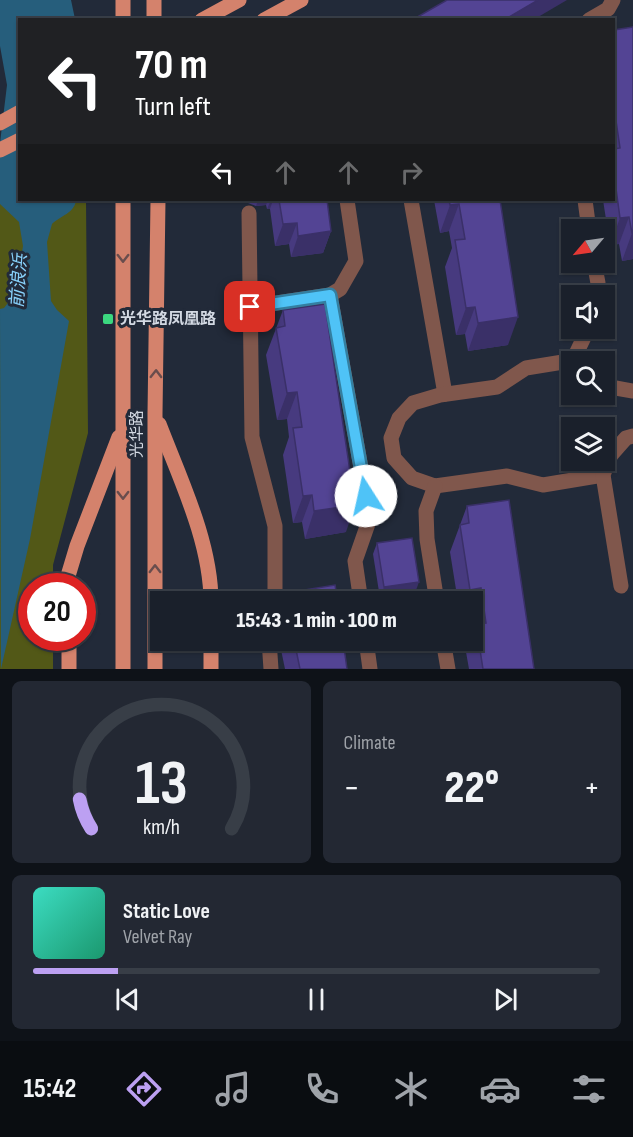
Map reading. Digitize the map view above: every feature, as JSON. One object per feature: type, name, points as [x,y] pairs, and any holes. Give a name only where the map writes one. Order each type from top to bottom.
[{"type":"main road","points":[[123,0],[123,18]]},
{"type":"main road","points":[[154,0],[154,18]]},
{"type":"main road","points":[[206,18],[239,0]]},
{"type":"main road","points":[[268,18],[301,0]]},
{"type":"main road","points":[[0,123],[18,113]]},
{"type":"main road","points":[[0,150],[18,141]]},
{"type":"main road","name":"光华路","points":[[123,201],[123,669]]},
{"type":"main road","name":"光华路","points":[[155,669],[158,201]]},
{"type":"main road","points":[[155,414],[203,543],[211,591]]},
{"type":"main road","points":[[69,573],[122,428]]},
{"type":"main road","points":[[69,651],[69,669]]},
{"type":"main road","points":[[211,651],[211,669]]},
{"type":"lane","points":[[593,18],[608,9],[613,0]]},
{"type":"lane","points":[[250,307],[330,295],[340,290],[356,261],[347,201]]},
{"type":"lane","points":[[411,201],[445,394]]},
{"type":"lane","points":[[585,201],[588,219]]},
{"type":"lane","points":[[249,213],[252,437],[275,526],[275,591]]},
{"type":"lane","points":[[330,295],[370,518],[355,561],[359,591]]},
{"type":"lane","points":[[561,362],[526,368],[497,387],[445,394],[413,403],[399,418],[391,438],[394,458],[412,478],[435,486],[507,476],[543,485],[603,475]]},
{"type":"lane","points":[[615,388],[633,391]]},
{"type":"lane","points":[[621,586],[603,475],[610,455],[626,438],[633,436]]},
{"type":"lane","points":[[435,486],[426,511],[427,539],[435,591]]},
{"type":"lane","points":[[270,651],[271,669]]},
{"type":"lane","points":[[368,651],[370,669]]},
{"type":"lane","points":[[445,651],[448,669]]},
{"type":"green space","points":[[0,187],[18,199],[18,201],[86,201],[88,433],[53,565],[53,573],[18,573],[18,651],[53,651],[53,669],[0,669]]},
{"type":"water","name":"前浪浜","points":[[0,0],[71,0],[75,18],[18,18],[18,201],[76,201],[70,211],[52,224],[47,242],[51,301],[69,321],[30,539],[22,573],[18,573],[18,593],[1,669],[0,309],[4,308],[15,294],[23,246],[19,222],[0,204],[0,143],[7,85],[0,46]]},
{"type":"building","points":[[447,0],[538,0],[507,18],[416,18]]},
{"type":"building","points":[[633,27],[633,233],[629,217],[620,218],[615,181],[615,149],[620,148],[615,114],[615,30]]},
{"type":"building","points":[[279,201],[327,201],[331,231],[298,236],[297,223],[283,224]]},
{"type":"building","points":[[449,201],[500,201],[518,317],[478,323],[475,307],[466,308],[455,240],[465,239],[459,204],[450,205]]},
{"type":"building","points":[[325,304],[355,505],[314,511],[312,495],[303,496],[293,428],[302,427],[297,392],[287,393],[276,328],[285,326],[283,310]]},
{"type":"building","points":[[509,500],[534,669],[483,669],[480,651],[483,651],[483,623],[486,623],[483,591],[481,588],[470,590],[460,525],[469,523],[467,506]]},
{"type":"building","points":[[412,538],[419,582],[384,587],[377,543]]},
{"type":"building","points":[[335,585],[336,591],[299,591]]},
{"type":"building","points":[[296,651],[345,651],[347,669],[300,669]]},
{"type":"place","name":"光华路凤凰路","points":[[108,319]]},
{"type":"route","points":[[250,307],[330,295],[366,496]]}]
